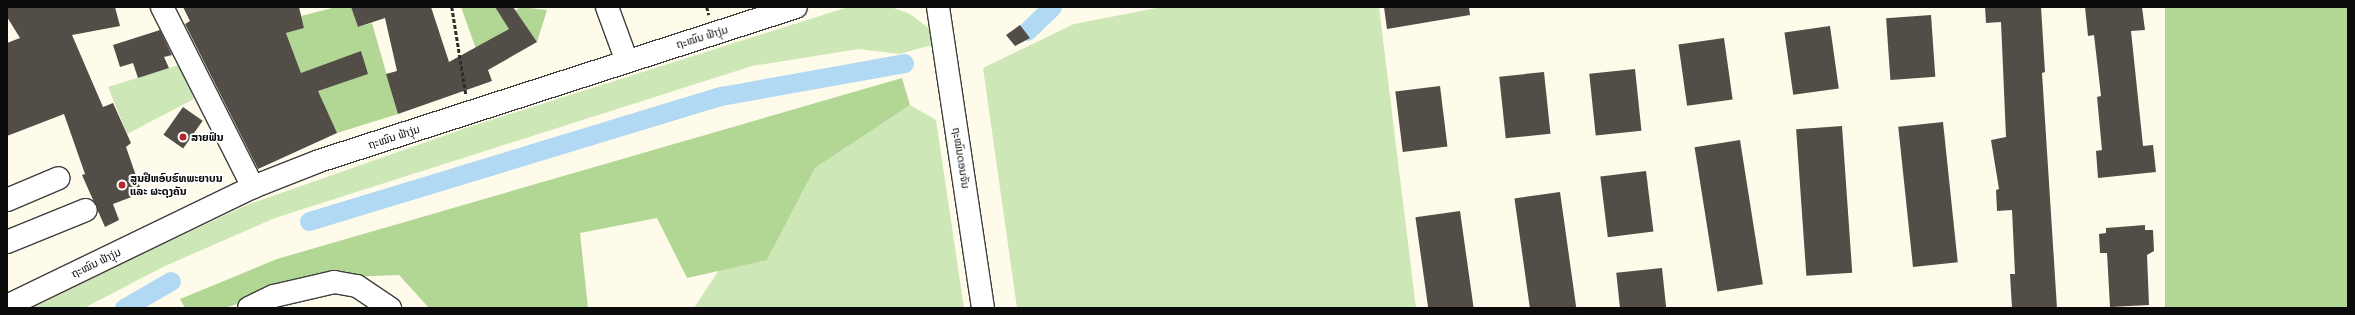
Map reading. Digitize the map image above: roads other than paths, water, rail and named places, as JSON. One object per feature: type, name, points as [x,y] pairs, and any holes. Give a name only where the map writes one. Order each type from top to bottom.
[{"type":"street","points":[[162,7],[253,187]]},
{"type":"street","points":[[607,7],[626,59]]},
{"type":"street","name":"ຖະໝົນ ຟ້າງຸ່ມ","points":[[7,306],[253,187],[319,161],[626,59],[796,7]]},
{"type":"street","name":"ຖະໝົນດອນຈັນ","points":[[938,7],[983,308]]},
{"type":"street","points":[[7,200],[59,178]]},
{"type":"street","points":[[7,242],[86,210]]},
{"type":"street","points":[[249,308],[274,296],[334,282],[357,286],[390,308]]},
{"type":"waterway","points":[[1027,31],[1052,7]]},
{"type":"waterway","points":[[309,221],[721,96],[904,63]]},
{"type":"waterway","points":[[124,308],[171,281]]},
{"type":"place","name":"ສາຍຟົນ","points":[[183,137]]},
{"type":"place","name":"ສູນຢຶຫອົບຮົທພະຍາບນ ແລະ ຜະດຸງຄັນ","points":[[122,185]]}]
